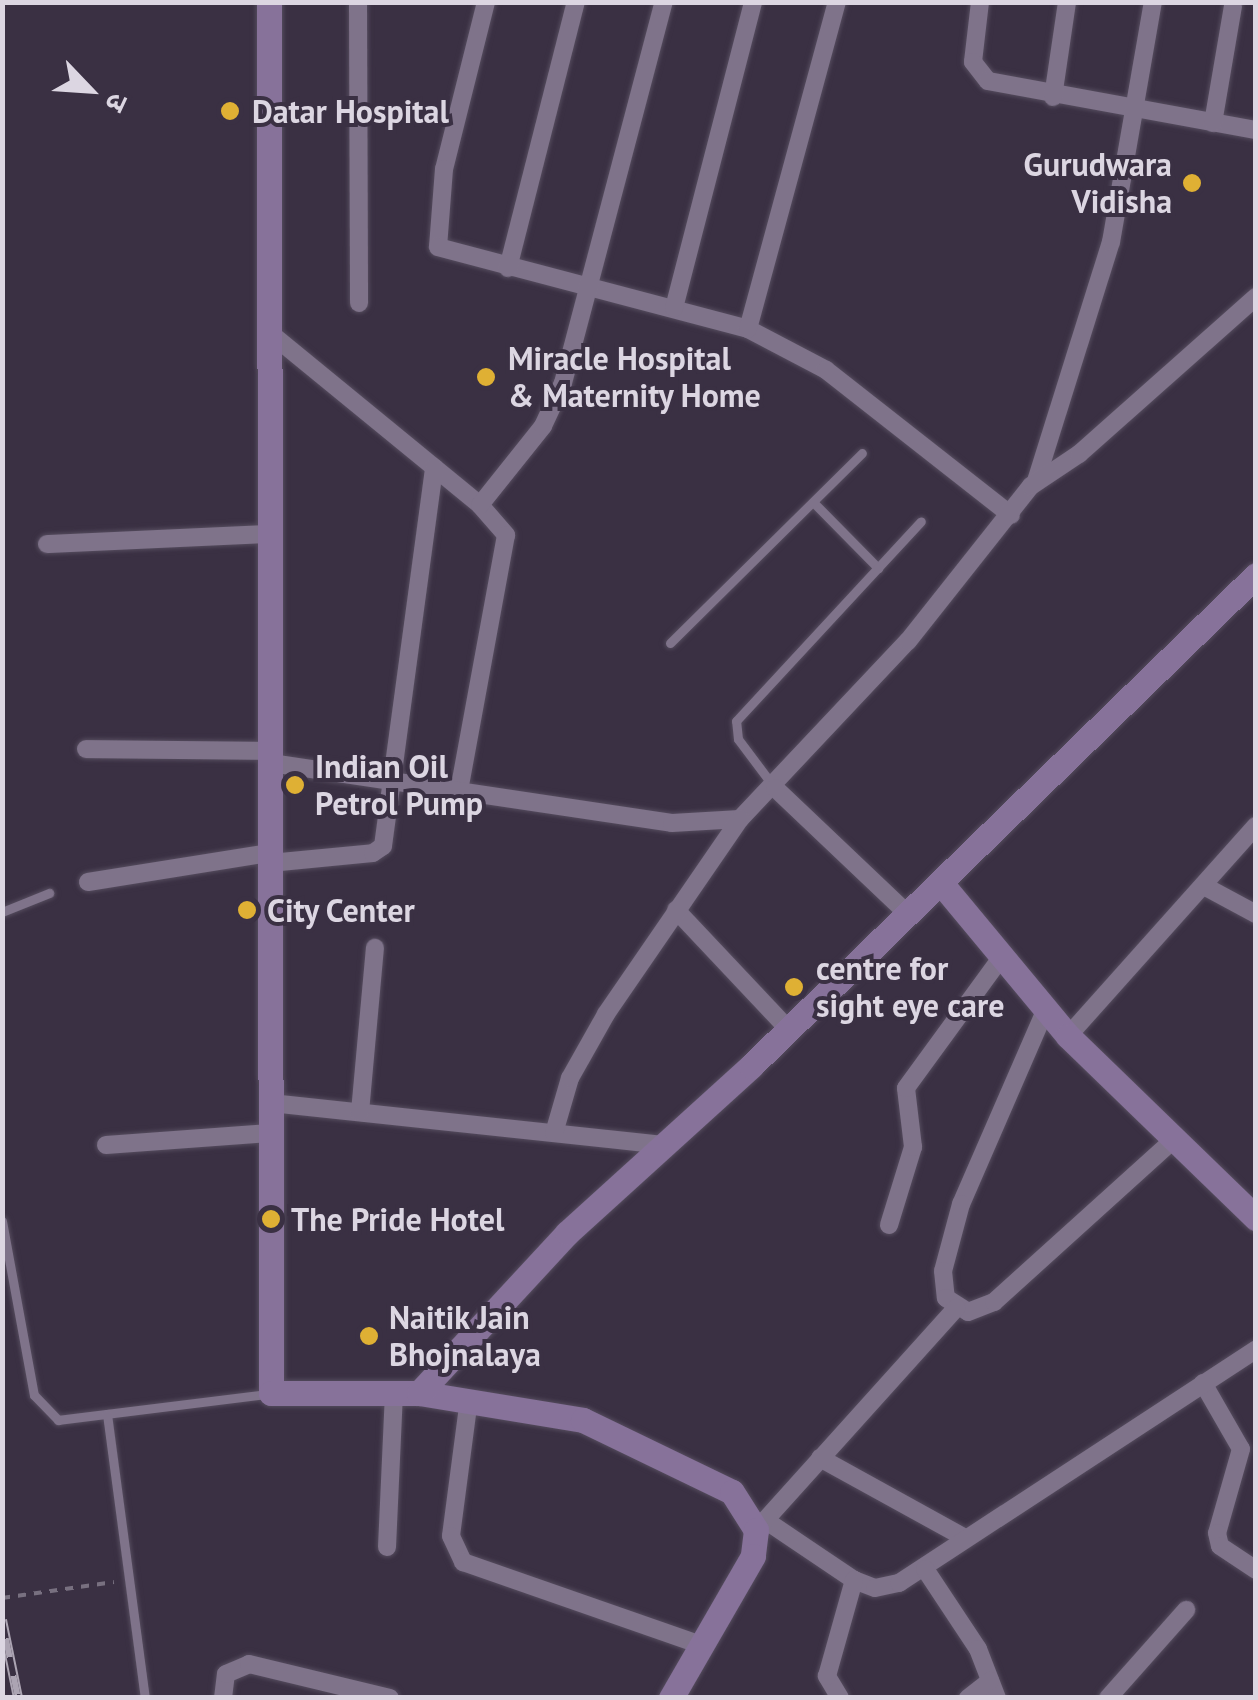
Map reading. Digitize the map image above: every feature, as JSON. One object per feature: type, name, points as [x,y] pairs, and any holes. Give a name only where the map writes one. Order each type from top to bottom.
[{"type":"street","points":[[268,2],[271,1393],[407,1394],[584,1420],[732,1492],[761,1525],[854,1580],[875,1588],[925,1569],[965,1538],[1256,1349]]},
{"type":"street","points":[[358,2],[359,303]]},
{"type":"street","points":[[486,2],[444,169],[436,232],[438,247],[448,254],[674,308],[748,330],[826,370],[1011,515]]},
{"type":"street","points":[[508,268],[576,2]]},
{"type":"street","points":[[480,504],[544,426],[563,383],[664,2]]},
{"type":"street","points":[[674,308],[752,2]]},
{"type":"street","points":[[748,330],[837,2]]},
{"type":"street","points":[[980,2],[976,74],[1052,97],[1256,130]]},
{"type":"street","points":[[1052,97],[1067,2]]},
{"type":"street","points":[[1036,482],[1111,242],[1152,2]]},
{"type":"street","points":[[1213,123],[1233,6]]},
{"type":"street","points":[[554,1133],[570,1078],[676,910],[740,819],[775,788],[1036,482],[1079,454],[1256,297]]},
{"type":"street","points":[[270,333],[480,504],[506,536],[459,790]]},
{"type":"street","points":[[88,882],[270,858],[372,853],[386,836],[390,780],[434,467]]},
{"type":"street","points":[[47,544],[269,534]]},
{"type":"street","points":[[387,1547],[407,1394],[567,1233],[788,1030],[1256,574]]},
{"type":"street","points":[[86,749],[271,757],[390,780],[672,823],[740,819]]},
{"type":"street","points":[[775,788],[908,914]]},
{"type":"street","points":[[1068,1036],[1256,826]]},
{"type":"street","points":[[941,883],[1000,959],[1068,1036],[1256,1218]]},
{"type":"street","points":[[1204,886],[1256,914]]},
{"type":"street","points":[[676,910],[788,1030]]},
{"type":"street","points":[[360,1112],[375,948]]},
{"type":"street","points":[[888,1225],[913,1147],[906,1088],[1000,959]]},
{"type":"street","points":[[956,1308],[942,1286],[961,1204],[1045,1010]]},
{"type":"street","points":[[271,1103],[666,1145]]},
{"type":"street","points":[[106,1146],[270,1132]]},
{"type":"street","points":[[956,1308],[981,1310],[994,1302],[1172,1140]]},
{"type":"street","points":[[672,1698],[753,1556],[761,1525],[956,1308]]},
{"type":"street","points":[[1203,1383],[1240,1449],[1217,1533],[1220,1546],[1256,1570]]},
{"type":"street","points":[[468,1400],[452,1536],[463,1562],[702,1645]]},
{"type":"street","points":[[820,1458],[965,1538]]},
{"type":"street","points":[[925,1569],[978,1649],[993,1689],[968,1698]]},
{"type":"street","points":[[840,1698],[826,1676],[854,1580]]},
{"type":"street","points":[[1108,1698],[1186,1610]]},
{"type":"street","points":[[223,1698],[226,1674],[249,1664],[390,1698]]},
{"type":"lane","points":[[670,643],[862,453]]},
{"type":"lane","points":[[813,502],[878,568]]},
{"type":"lane","points":[[775,788],[738,739],[736,721],[921,521]]},
{"type":"lane","points":[[2,912],[49,893]]},
{"type":"lane","points":[[2,1221],[34,1395],[58,1420],[271,1393]]},
{"type":"lane","points":[[107,1414],[145,1698]]},
{"type":"path","points":[[2,1598],[128,1580]]},
{"type":"railway","points":[[2,1620],[18,1698]]},
{"type":"place","name":"Datar Hospital","points":[[230,111]]},
{"type":"place","name":"Gurudwara Vidisha","points":[[1192,183]]},
{"type":"place","name":"Miracle Hospital & Maternity Home","points":[[486,377]]},
{"type":"place","name":"Indian Oil Petrol Pump","points":[[295,785]]},
{"type":"place","name":"City Center","points":[[247,910]]},
{"type":"place","name":"centre for sight eye care","points":[[794,987]]},
{"type":"place","name":"The Pride Hotel","points":[[271,1219]]},
{"type":"place","name":"Naitik Jain Bhojnalaya","points":[[369,1336]]}]
